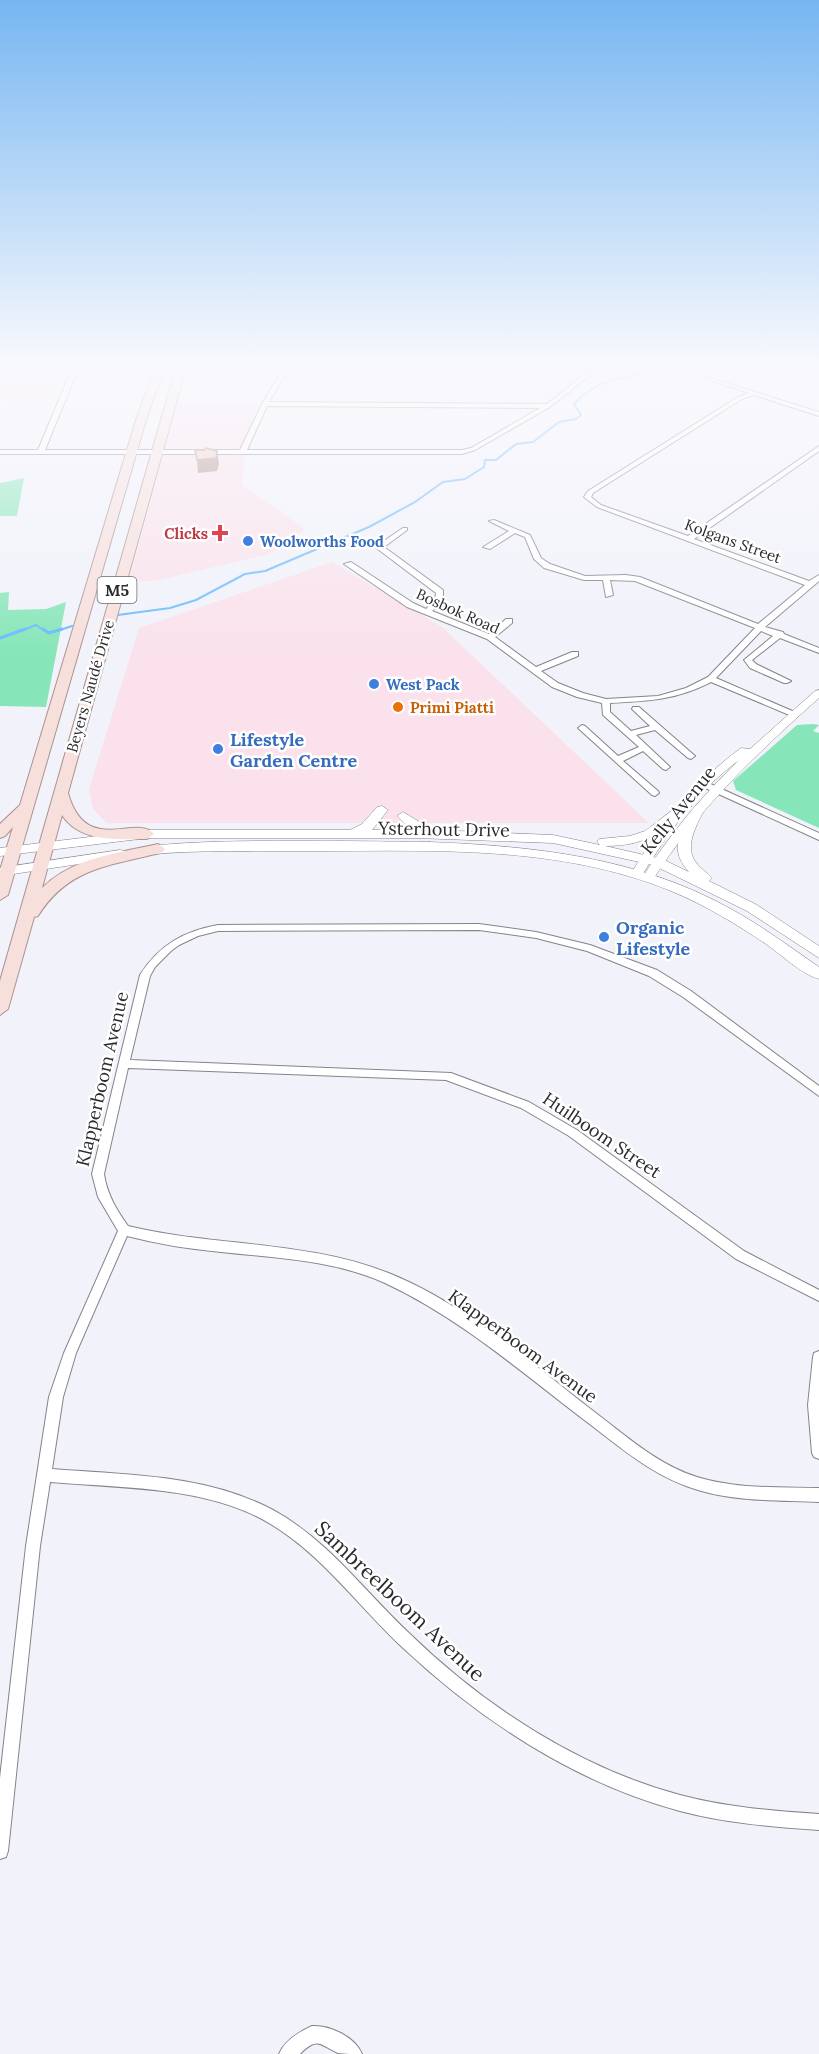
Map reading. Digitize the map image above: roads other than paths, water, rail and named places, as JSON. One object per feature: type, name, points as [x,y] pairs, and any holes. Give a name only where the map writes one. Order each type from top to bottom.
[{"type":"main road","name":"Beyers Naudé Drive","points":[[0,895],[6,851],[30,791],[129,460]]},
{"type":"main road","name":"Beyers Naudé Drive","points":[[0,1009],[153,460]]},
{"type":"main road","points":[[60,789],[66,815],[84,829],[113,834],[147,834]]},
{"type":"main road","points":[[0,833],[12,822],[30,791]]},
{"type":"main road","points":[[553,839],[600,842],[635,841],[654,833],[692,806]]},
{"type":"main road","points":[[692,806],[684,852],[696,872],[735,899]]},
{"type":"main road","points":[[335,833],[368,827],[382,810]]},
{"type":"main road","points":[[403,816],[414,826],[432,834]]},
{"type":"main road","name":"Ysterhout Drive","points":[[6,851],[147,834],[432,834],[553,839],[651,861],[735,899],[819,953]]},
{"type":"main road","points":[[17,950],[38,902],[57,883],[97,863],[158,849]]},
{"type":"main road","name":"Ysterhout Drive","points":[[3,872],[158,849],[512,849],[577,858],[643,876],[723,911],[819,974]]},
{"type":"street","name":"Kolgans Street","points":[[641,460],[590,492],[587,497],[593,503],[810,584]]},
{"type":"street","points":[[689,539],[802,460]]},
{"type":"street","points":[[492,521],[530,538],[538,559],[543,563],[577,577],[637,579],[819,651]]},
{"type":"street","points":[[405,529],[379,546],[440,592],[439,601],[426,612]]},
{"type":"street","points":[[487,547],[515,530]]},
{"type":"street","name":"Bosbok Road","points":[[348,564],[398,598],[426,612],[490,637],[566,691],[606,701],[658,698],[689,690],[711,679]]},
{"type":"street","points":[[794,715],[711,679],[760,626],[819,577]]},
{"type":"street","points":[[606,578],[609,595]]},
{"type":"street","points":[[490,637],[509,621]]},
{"type":"street","points":[[780,634],[748,660],[753,666],[787,681]]},
{"type":"street","points":[[535,670],[575,654]]},
{"type":"street","name":"Kelly Avenue","points":[[643,876],[651,861],[709,786],[819,693]]},
{"type":"street","points":[[606,701],[606,713],[666,767]]},
{"type":"street","points":[[636,709],[691,756]]},
{"type":"street","points":[[631,734],[656,727]]},
{"type":"street","points":[[582,728],[655,793]]},
{"type":"street","points":[[617,760],[643,748]]},
{"type":"street","points":[[709,786],[819,837]]},
{"type":"street","name":"Klapperboom Avenue","points":[[819,1092],[687,994],[653,973],[590,948],[536,935],[479,927],[246,926],[186,934],[163,951],[145,975],[98,1174],[99,1189],[106,1204],[124,1230],[169,1242],[299,1254],[359,1267],[423,1295],[462,1321],[623,1442],[656,1465],[681,1478],[736,1491],[819,1495]]},
{"type":"street","name":"Huilboom Street","points":[[125,1064],[447,1076],[490,1090],[525,1105],[573,1133],[740,1255],[819,1296]]},
{"type":"street","points":[[0,1851],[31,1557],[62,1376],[124,1230]]},
{"type":"street","points":[[819,1358],[813,1388],[813,1417],[819,1453]]},
{"type":"street","name":"Sambreelboom Avenue","points":[[44,1475],[187,1489],[216,1494],[256,1509],[291,1529],[316,1550],[407,1641],[469,1694],[556,1752],[621,1782],[678,1802],[723,1812],[819,1822]]},
{"type":"street","points":[[288,2054],[308,2034],[320,2033],[336,2039],[353,2054]]},
{"type":"waterway","points":[[118,615],[170,608],[196,600],[245,574],[265,571],[369,527],[415,502],[443,482],[465,479],[484,467],[485,460],[496,460]]},
{"type":"waterway","points":[[21,631],[36,625],[45,631]]},
{"type":"waterway","points":[[57,631],[72,626]]},
{"type":"waterway","points":[[0,638],[25,629]]},
{"type":"waterway","points":[[43,629],[49,633],[62,629]]},
{"type":"place","name":"Clicks","points":[[220,533]]},
{"type":"place","name":"Woolworths Food","points":[[248,541]]},
{"type":"place","name":"West Pack","points":[[374,684]]},
{"type":"place","name":"Primi Piatti","points":[[398,707]]},
{"type":"place","name":"Lifestyle Garden Centre","points":[[218,749]]},
{"type":"place","name":"Organic Lifestyle","points":[[604,937]]}]
